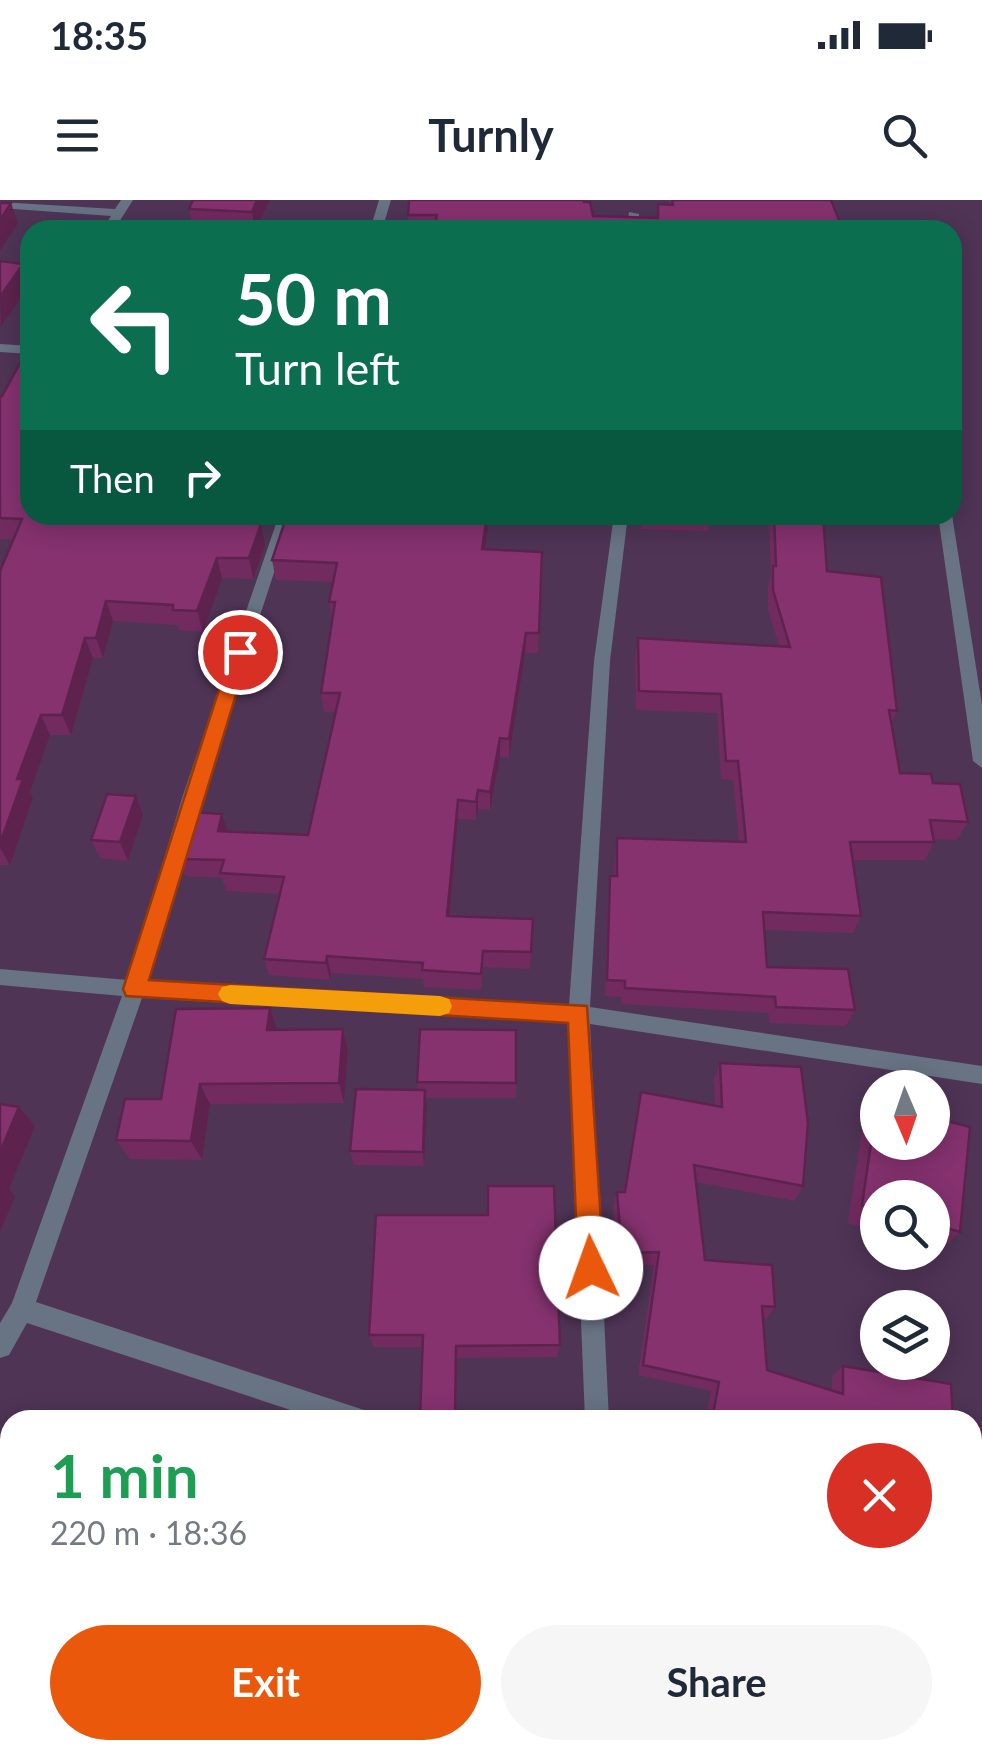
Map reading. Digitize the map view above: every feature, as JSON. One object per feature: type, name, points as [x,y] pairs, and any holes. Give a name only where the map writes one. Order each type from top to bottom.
[{"type":"street","points":[[114,220],[127,200]]},
{"type":"street","points":[[0,205],[119,213]]},
{"type":"street","points":[[633,214],[633,220]]},
{"type":"street","points":[[0,1346],[22,1308],[134,989],[191,798],[283,525]]},
{"type":"street","points":[[597,1410],[579,1014],[602,661],[619,525]]},
{"type":"street","points":[[947,525],[982,760]]},
{"type":"street","points":[[0,977],[134,989],[579,1014],[982,1075]]},
{"type":"street","points":[[22,1308],[328,1410]]},
{"type":"building","points":[[193,200],[257,200],[252,212],[189,209]]},
{"type":"building","points":[[409,200],[584,200],[590,202],[593,216],[658,218],[658,204],[673,205],[672,200],[831,200],[839,220],[436,220],[437,215],[408,215]]},
{"type":"building","points":[[0,203],[11,203],[0,220]]},
{"type":"building","points":[[0,261],[20,264],[20,268],[0,297]]},
{"type":"building","points":[[20,364],[20,519],[0,518],[2,396]]},
{"type":"building","points":[[20,524],[261,525],[249,558],[217,558],[197,611],[173,610],[173,605],[106,601],[96,638],[85,638],[62,715],[41,715],[17,779],[23,779],[0,844],[0,571]]},
{"type":"building","points":[[284,525],[486,525],[482,549],[542,552],[539,633],[526,633],[509,739],[500,738],[490,792],[478,790],[476,802],[458,800],[447,916],[533,919],[531,952],[483,951],[481,974],[422,970],[423,963],[327,956],[326,963],[264,959],[284,877],[220,873],[224,860],[179,859],[191,812],[222,814],[218,831],[308,835],[340,693],[321,693],[335,602],[329,602],[337,563],[272,560]]},
{"type":"building","points":[[774,525],[824,525],[827,571],[881,577],[897,711],[889,710],[900,773],[931,774],[933,783],[960,784],[968,822],[930,820],[934,842],[850,842],[861,916],[763,912],[767,967],[848,969],[855,1010],[776,1007],[775,997],[625,988],[625,981],[607,980],[610,876],[617,876],[617,838],[746,842],[738,761],[726,761],[721,694],[639,691],[638,638],[790,647],[773,590]]},
{"type":"building","points":[[107,794],[136,796],[120,842],[91,840]]},
{"type":"building","points":[[270,1008],[267,1030],[343,1029],[339,1083],[200,1084],[191,1141],[116,1140],[125,1099],[161,1099],[176,1009]]},
{"type":"building","points":[[420,1029],[516,1030],[516,1083],[417,1082]]},
{"type":"building","points":[[720,1063],[801,1067],[808,1123],[803,1186],[694,1165],[705,1260],[772,1265],[775,1307],[762,1306],[767,1370],[843,1394],[843,1366],[860,1369],[860,1380],[951,1384],[952,1410],[714,1410],[719,1382],[643,1365],[659,1252],[622,1253],[617,1192],[625,1192],[641,1092],[722,1107]]},
{"type":"building","points":[[356,1089],[425,1090],[423,1152],[350,1151]]},
{"type":"building","points":[[0,1104],[19,1107],[0,1152]]},
{"type":"building","points":[[950,1122],[970,1127],[960,1232],[950,1229],[950,1180],[866,1180],[869,1160],[950,1160]]},
{"type":"building","points":[[488,1186],[554,1186],[560,1345],[456,1346],[455,1410],[420,1410],[423,1335],[369,1335],[376,1215],[488,1215]]},
{"type":"slow traffic","points":[[230,994],[440,1006]]},
{"type":"route","points":[[240,652],[134,989],[579,1014],[591,1268]]}]
